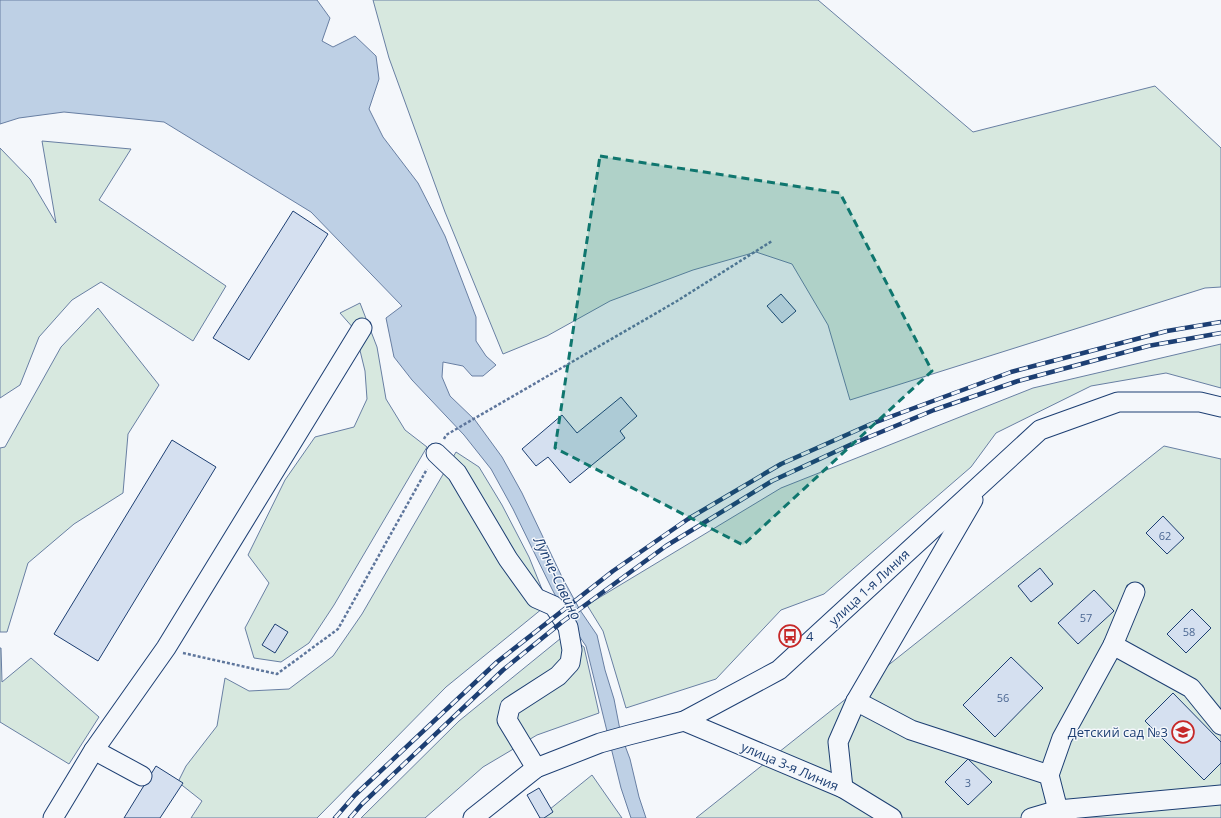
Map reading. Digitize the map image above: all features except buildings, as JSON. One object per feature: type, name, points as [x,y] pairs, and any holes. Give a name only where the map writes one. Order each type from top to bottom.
[{"type":"street","points":[[53,818],[94,750],[166,648],[362,328]]},
{"type":"street","name":"улица 1-я Линия","points":[[473,818],[536,768],[600,743],[684,721],[779,670],[1040,430],[1118,402],[1200,402],[1221,407]]},
{"type":"street","points":[[436,453],[457,473],[508,559],[536,598],[554,606],[568,627],[572,650],[570,663],[558,676],[510,707],[507,720],[536,768]]},
{"type":"street","points":[[843,788],[838,742],[856,701],[983,483]]},
{"type":"street","points":[[1062,814],[1049,776],[1062,738],[1113,645],[1136,592]]},
{"type":"street","points":[[1113,645],[1191,688],[1221,725]]},
{"type":"street","points":[[856,701],[911,730],[1049,776]]},
{"type":"street","name":"улица 3-я Линия","points":[[684,721],[843,788],[892,818]]},
{"type":"street","points":[[94,750],[142,776]]},
{"type":"street","points":[[1031,818],[1221,795]]},
{"type":"path","points":[[166,648],[277,674],[338,629],[446,434],[677,301],[772,241]]},
{"type":"highlighted area","points":[[600,156],[840,193],[932,371],[743,545],[555,448]]},
{"type":"shaded area","points":[[373,0],[818,0],[973,132],[1155,86],[1221,148],[1221,287],[1205,288],[850,400],[828,325],[792,264],[756,252],[693,270],[610,301],[547,336],[503,354],[445,212],[389,58]]},
{"type":"shaded area","points":[[42,141],[131,149],[99,200],[226,286],[193,341],[101,282],[72,300],[39,337],[20,385],[0,398],[0,148],[30,179],[56,223]]},
{"type":"shaded area","points":[[360,303],[377,347],[386,399],[405,430],[427,447],[334,605],[309,643],[281,662],[254,658],[245,628],[269,583],[248,555],[285,480],[315,437],[354,427],[367,399],[365,371],[355,330],[340,313]]},
{"type":"shaded area","points":[[98,308],[159,385],[128,434],[123,493],[74,524],[28,563],[7,632],[0,632],[0,448],[5,447],[61,347]]},
{"type":"shaded area","points":[[1221,344],[1221,388],[1166,373],[1091,386],[996,433],[971,467],[824,594],[781,610],[716,679],[626,708],[603,631],[587,605],[781,488],[1033,388]]},
{"type":"shaded area","points":[[1164,446],[1221,459],[1221,818],[696,818]]},
{"type":"shaded area","points":[[456,452],[479,467],[502,505],[529,557],[548,604],[446,687],[317,818],[191,818],[202,801],[178,782],[186,766],[217,726],[225,678],[249,691],[289,689],[333,656],[362,614]]},
{"type":"shaded area","points":[[566,634],[584,647],[599,713],[537,735],[483,767],[425,818],[361,818],[459,721]]},
{"type":"shaded area","points":[[0,648],[2,682],[31,658],[99,717],[69,764],[0,722]]},
{"type":"shaded area","points":[[592,775],[622,818],[539,818]]},
{"type":"water","name":"Лупче-Савино","points":[[0,0],[317,0],[330,18],[322,41],[333,47],[355,36],[376,56],[379,79],[369,109],[383,137],[418,183],[445,236],[476,317],[476,341],[486,356],[496,365],[483,376],[472,376],[463,366],[443,362],[442,377],[450,396],[475,420],[502,457],[522,493],[562,577],[580,610],[597,635],[605,670],[614,699],[621,735],[630,759],[639,797],[646,818],[631,818],[621,788],[586,646],[568,620],[513,509],[491,469],[464,435],[412,380],[394,357],[386,318],[402,306],[311,212],[164,122],[64,112],[19,118],[0,124]]},
{"type":"railway","points":[[335,818],[355,795],[497,662],[613,571],[688,519],[781,464],[871,424],[1011,372],[1167,331],[1221,322]]},
{"type":"railway","points":[[350,818],[362,804],[503,670],[562,622],[666,546],[772,481],[852,444],[934,410],[1018,381],[1148,346],[1221,333]]},
{"type":"place","name":"4","points":[[790,636]]},
{"type":"place","name":"Детский сад №3","points":[[1183,732]]}]
